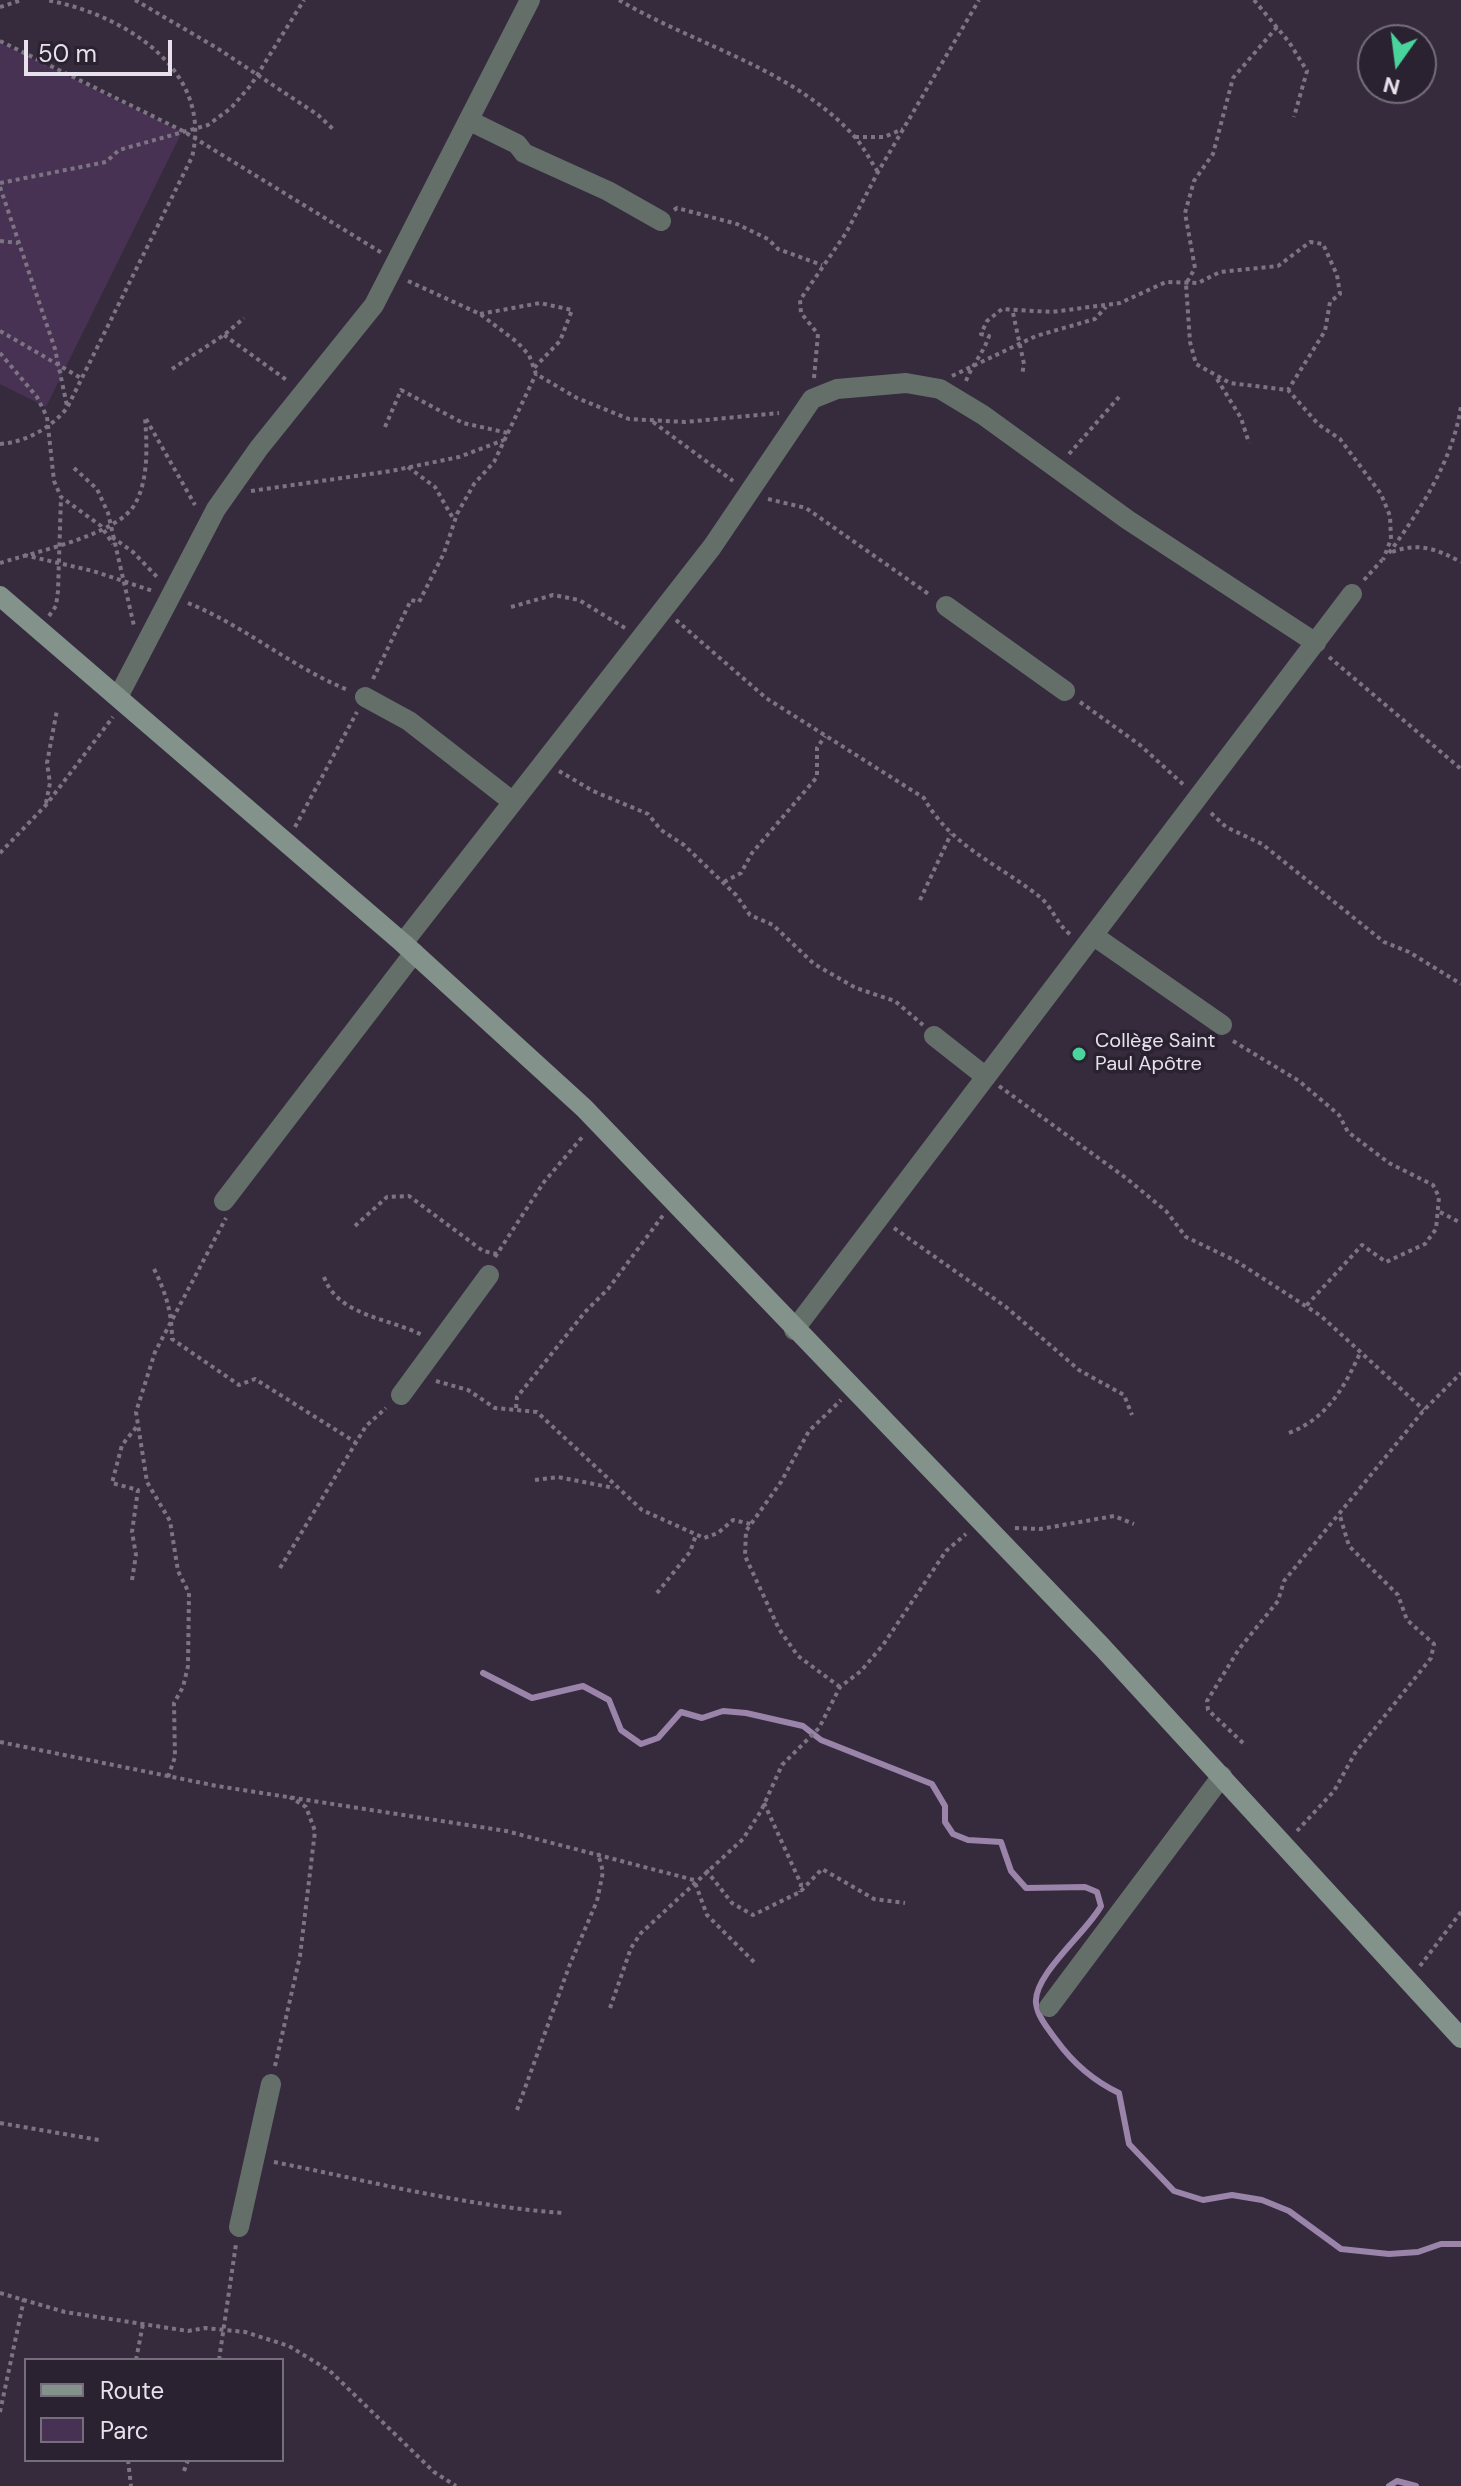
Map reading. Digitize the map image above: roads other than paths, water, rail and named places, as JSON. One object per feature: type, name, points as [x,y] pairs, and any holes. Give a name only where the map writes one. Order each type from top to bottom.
[{"type":"street","points":[[121,700],[198,545],[230,489],[303,392],[363,322],[392,272],[530,0]]},
{"type":"street","points":[[470,121],[517,144],[524,153],[608,191],[661,221]]},
{"type":"street","points":[[224,1201],[513,802],[736,512],[812,399],[837,389],[906,383],[940,389],[1128,520],[1316,643]]},
{"type":"street","points":[[794,1330],[1352,594]]},
{"type":"street","points":[[0,596],[409,948],[596,1121],[1222,1776],[1461,2038]]},
{"type":"street","points":[[946,606],[1065,691]]},
{"type":"street","points":[[365,697],[409,721],[513,802]]},
{"type":"street","points":[[1090,940],[1222,1025]]},
{"type":"street","points":[[934,1036],[986,1077]]},
{"type":"street","points":[[407,1387],[489,1275]]},
{"type":"street","points":[[1049,2007],[1222,1776]]},
{"type":"street","points":[[239,2227],[271,2084]]},
{"type":"waterway","points":[[483,1673],[532,1698],[583,1686],[609,1700],[621,1730],[641,1744],[658,1738],[681,1712],[702,1718],[723,1711],[746,1713],[803,1726],[821,1740],[932,1784],[945,1806],[945,1822],[953,1834],[968,1840],[1001,1842],[1011,1871],[1026,1888],[1085,1887],[1097,1892],[1101,1906],[1043,1980],[1037,1992],[1037,2008],[1047,2028],[1070,2057],[1093,2077],[1119,2093],[1129,2144],[1174,2191],[1203,2200],[1232,2195],[1262,2200],[1289,2211],[1341,2249],[1389,2254],[1418,2252],[1441,2244],[1461,2244]]},
{"type":"waterway","points":[[1389,2486],[1397,2481],[1416,2486]]},
{"type":"place","name":"Collège Saint Paul Apôtre","points":[[1079,1054]]}]
